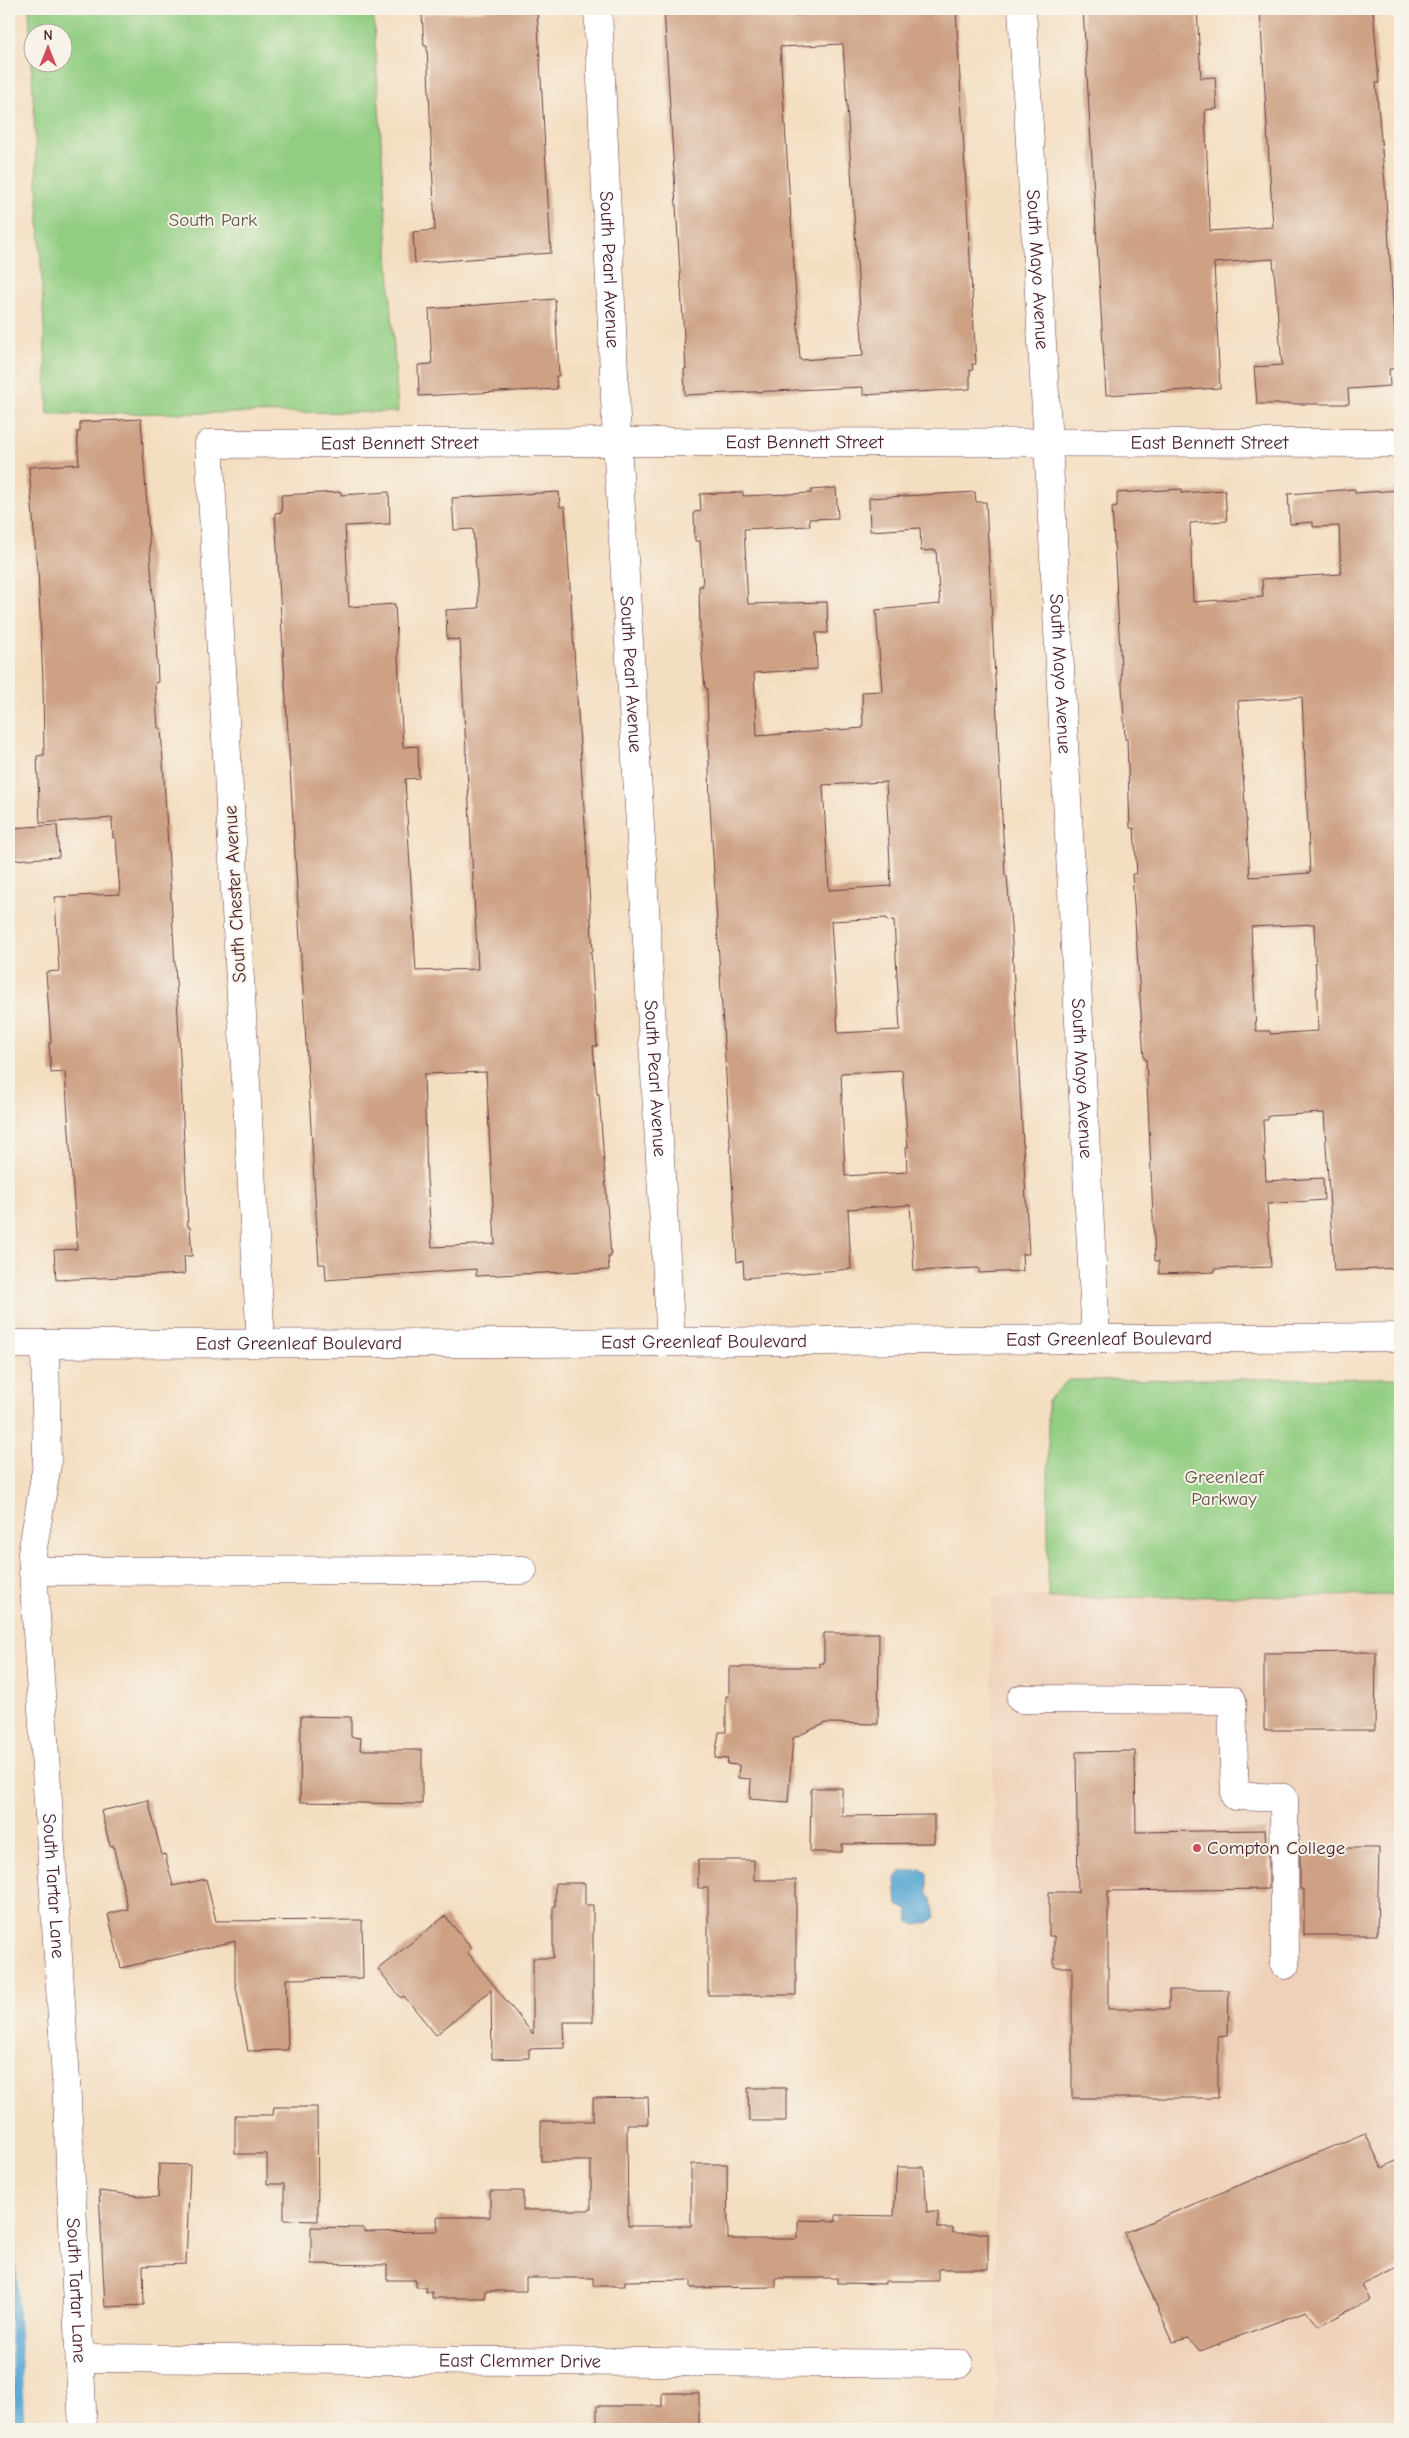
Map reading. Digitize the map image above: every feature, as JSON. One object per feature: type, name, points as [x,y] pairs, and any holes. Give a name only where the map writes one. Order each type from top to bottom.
[{"type":"street","name":"South Pearl Avenue","points":[[598,9],[617,442],[671,1341]]},
{"type":"street","name":"South Mayo Avenue","points":[[1022,9],[1048,444],[1096,1338]]},
{"type":"street","name":"East Bennett Street","points":[[208,444],[617,442],[1400,444]]},
{"type":"street","name":"South Chester Avenue","points":[[208,444],[261,1343]]},
{"type":"street","name":"East Greenleaf Boulevard","points":[[9,1344],[532,1343],[1400,1337]]},
{"type":"street","name":"South Tartar Lane","points":[[44,1344],[47,1464],[32,1554],[81,2358],[83,2429]]},
{"type":"street","points":[[33,1571],[523,1570]]},
{"type":"street","points":[[1021,1699],[1232,1700],[1235,1796],[1284,1798],[1285,1965]]},
{"type":"street","name":"East Clemmer Drive","points":[[81,2358],[959,2364]]},
{"type":"shaded area","name":"Compton College","points":[[1400,1595],[1400,2429],[997,2429],[992,1597]]},
{"type":"green space","name":"South Park","points":[[29,9],[373,9],[398,412],[48,414],[32,72],[72,72],[72,22],[30,22]]},
{"type":"green space","name":"Greenleaf Parkway","points":[[1400,1378],[1400,1595],[1048,1598],[1048,1400],[1068,1380]]},
{"type":"water","points":[[920,1869],[927,1873],[927,1892],[932,1900],[935,1918],[926,1923],[916,1924],[909,1922],[908,1910],[897,1905],[895,1879],[901,1872]]},
{"type":"building","points":[[486,9],[537,9],[551,253],[415,263],[413,232],[435,230],[427,46],[424,46],[422,14],[486,11]]},
{"type":"building","points":[[664,9],[731,9],[731,11],[779,9],[779,16],[906,9],[956,9],[976,364],[972,364],[973,370],[970,370],[970,389],[863,395],[863,387],[685,395],[684,369],[686,369]],"holes":[[[843,44],[863,356],[800,360],[780,47]]]},
{"type":"building","points":[[1083,9],[1197,9],[1201,78],[1215,77],[1217,109],[1205,110],[1210,231],[1273,227],[1260,10],[1373,9],[1379,83],[1376,83],[1395,336],[1396,369],[1389,369],[1390,386],[1348,389],[1349,404],[1257,404],[1254,367],[1282,365],[1273,259],[1214,263],[1220,388],[1106,395]]},
{"type":"building","points":[[555,299],[559,376],[556,376],[557,389],[419,396],[418,365],[432,364],[429,309]]},
{"type":"building","points":[[141,419],[156,640],[158,682],[155,683],[158,728],[161,728],[178,1016],[188,1227],[190,1227],[192,1256],[184,1256],[185,1274],[56,1280],[54,1250],[77,1249],[65,1072],[51,1073],[49,1043],[51,1043],[46,972],[59,971],[55,897],[120,894],[116,838],[113,838],[112,818],[40,823],[37,756],[44,755],[43,682],[38,570],[29,467],[79,464],[77,432],[80,432],[80,422]]},
{"type":"building","points":[[836,488],[838,518],[809,519],[810,526],[744,529],[748,604],[827,602],[828,633],[816,633],[817,669],[754,673],[757,736],[863,728],[862,692],[882,691],[876,610],[940,604],[936,550],[921,551],[920,528],[870,531],[869,498],[975,492],[976,502],[986,502],[1005,876],[1007,876],[1011,926],[1029,1254],[1022,1254],[1023,1271],[979,1273],[979,1268],[914,1271],[910,1205],[848,1209],[851,1269],[744,1278],[743,1261],[737,1262],[710,805],[707,688],[705,688],[700,631],[699,586],[703,586],[700,541],[695,541],[694,512],[701,511],[700,494],[743,492],[743,496],[811,493],[811,490]],"holes":[[[886,782],[891,886],[829,890],[823,785]],[[887,918],[887,921],[894,920],[900,1030],[838,1033],[831,921]],[[902,1070],[908,1147],[906,1147],[907,1172],[845,1176],[841,1073]]]},
{"type":"building","points":[[1182,489],[1182,493],[1225,490],[1227,521],[1190,523],[1193,602],[1263,597],[1262,579],[1341,574],[1339,526],[1313,527],[1313,522],[1290,524],[1288,494],[1355,489],[1355,493],[1400,490],[1400,1268],[1334,1271],[1324,1113],[1268,1116],[1268,1120],[1263,1120],[1266,1181],[1323,1178],[1324,1200],[1267,1204],[1271,1267],[1159,1274],[1159,1261],[1155,1261],[1146,1059],[1144,1059],[1132,874],[1137,874],[1134,828],[1130,828],[1127,739],[1125,739],[1112,507],[1117,506],[1117,493]],"holes":[[[1302,697],[1310,873],[1250,877],[1238,701]],[[1314,924],[1318,1031],[1270,1034],[1270,1031],[1256,1031],[1251,927]]]},
{"type":"building","points":[[341,492],[341,495],[389,492],[390,524],[345,526],[349,607],[395,604],[403,747],[418,746],[419,778],[405,779],[416,971],[478,969],[460,640],[447,639],[446,610],[479,608],[473,529],[454,530],[452,498],[559,492],[560,507],[565,507],[593,952],[591,952],[597,1046],[593,1046],[597,1094],[599,1094],[611,1257],[608,1257],[609,1270],[476,1276],[476,1269],[326,1280],[325,1264],[319,1264],[275,513],[282,512],[281,495]],"holes":[[[486,1072],[495,1244],[432,1247],[427,1179],[424,1074]]]},
{"type":"building","points":[[57,825],[59,857],[12,860],[10,828]]},
{"type":"building","points":[[824,1633],[879,1633],[878,1724],[826,1723],[793,1738],[788,1802],[750,1799],[751,1779],[738,1778],[739,1765],[727,1764],[728,1759],[715,1758],[719,1732],[726,1732],[726,1696],[729,1696],[729,1667],[820,1667],[820,1663],[824,1663]]},
{"type":"building","points":[[1376,1652],[1375,1730],[1264,1730],[1264,1653]]},
{"type":"building","points":[[301,1716],[351,1717],[351,1737],[361,1738],[360,1750],[422,1750],[422,1804],[300,1802]]},
{"type":"building","points":[[1135,1751],[1136,1832],[1265,1830],[1266,1848],[1269,1848],[1269,1889],[1108,1891],[1108,2009],[1169,2009],[1169,1990],[1229,1990],[1228,2036],[1218,2037],[1218,2098],[1072,2098],[1072,1967],[1054,1967],[1054,1936],[1049,1936],[1049,1892],[1078,1892],[1076,1752]]},
{"type":"building","points":[[811,1788],[842,1788],[842,1816],[934,1815],[934,1843],[842,1844],[842,1852],[810,1852]]},
{"type":"building","points":[[148,1800],[162,1855],[165,1854],[173,1886],[206,1879],[216,1921],[362,1920],[363,1978],[286,1979],[288,2050],[248,2051],[235,1981],[235,1941],[121,1968],[108,1914],[128,1909],[113,1845],[110,1846],[101,1811]]},
{"type":"building","points":[[1300,1848],[1379,1848],[1377,1935],[1304,1935],[1304,1889],[1300,1889]]},
{"type":"building","points":[[698,1860],[754,1860],[754,1880],[796,1880],[796,1995],[708,1995],[708,1888],[698,1888]]},
{"type":"building","points":[[555,1883],[585,1883],[585,1905],[593,1905],[593,2022],[564,2022],[565,2048],[529,2049],[529,2058],[492,2059],[491,1990],[436,2035],[404,1996],[401,1998],[378,1969],[445,1916],[471,1948],[467,1952],[533,2034],[533,1958],[553,1958]]},
{"type":"building","points":[[748,2088],[786,2088],[786,2121],[749,2121]]},
{"type":"building","points":[[648,2097],[649,2124],[627,2124],[628,2226],[691,2226],[691,2164],[727,2164],[728,2239],[798,2239],[798,2220],[836,2221],[836,2215],[894,2216],[897,2167],[924,2167],[927,2212],[938,2212],[938,2228],[953,2228],[953,2233],[988,2233],[988,2269],[938,2269],[938,2281],[885,2281],[885,2284],[837,2283],[837,2278],[776,2278],[776,2287],[691,2288],[691,2280],[625,2281],[625,2286],[593,2286],[593,2278],[526,2278],[526,2291],[485,2291],[485,2298],[432,2298],[432,2292],[426,2292],[426,2287],[416,2287],[416,2280],[387,2280],[387,2265],[311,2264],[311,2227],[364,2228],[364,2232],[438,2231],[437,2217],[490,2217],[490,2191],[523,2191],[523,2210],[591,2210],[591,2161],[541,2161],[541,2121],[593,2121],[593,2098]]},
{"type":"building","points":[[274,2107],[317,2107],[318,2221],[284,2220],[284,2184],[267,2184],[267,2154],[235,2154],[235,2115],[273,2115]]},
{"type":"building","points":[[1365,2133],[1382,2168],[1400,2159],[1400,2267],[1362,2285],[1370,2300],[1319,2326],[1306,2311],[1200,2351],[1188,2338],[1173,2342],[1124,2233]]},
{"type":"building","points":[[159,2164],[190,2165],[186,2264],[143,2266],[144,2305],[105,2307],[99,2191],[158,2198]]},
{"type":"building","points":[[662,2393],[699,2393],[699,2429],[597,2429],[597,2406],[662,2406]]},
{"type":"waterway","points":[[9,2216],[20,2429]]},
{"type":"place","name":"Compton College","points":[[1197,1848]]}]
